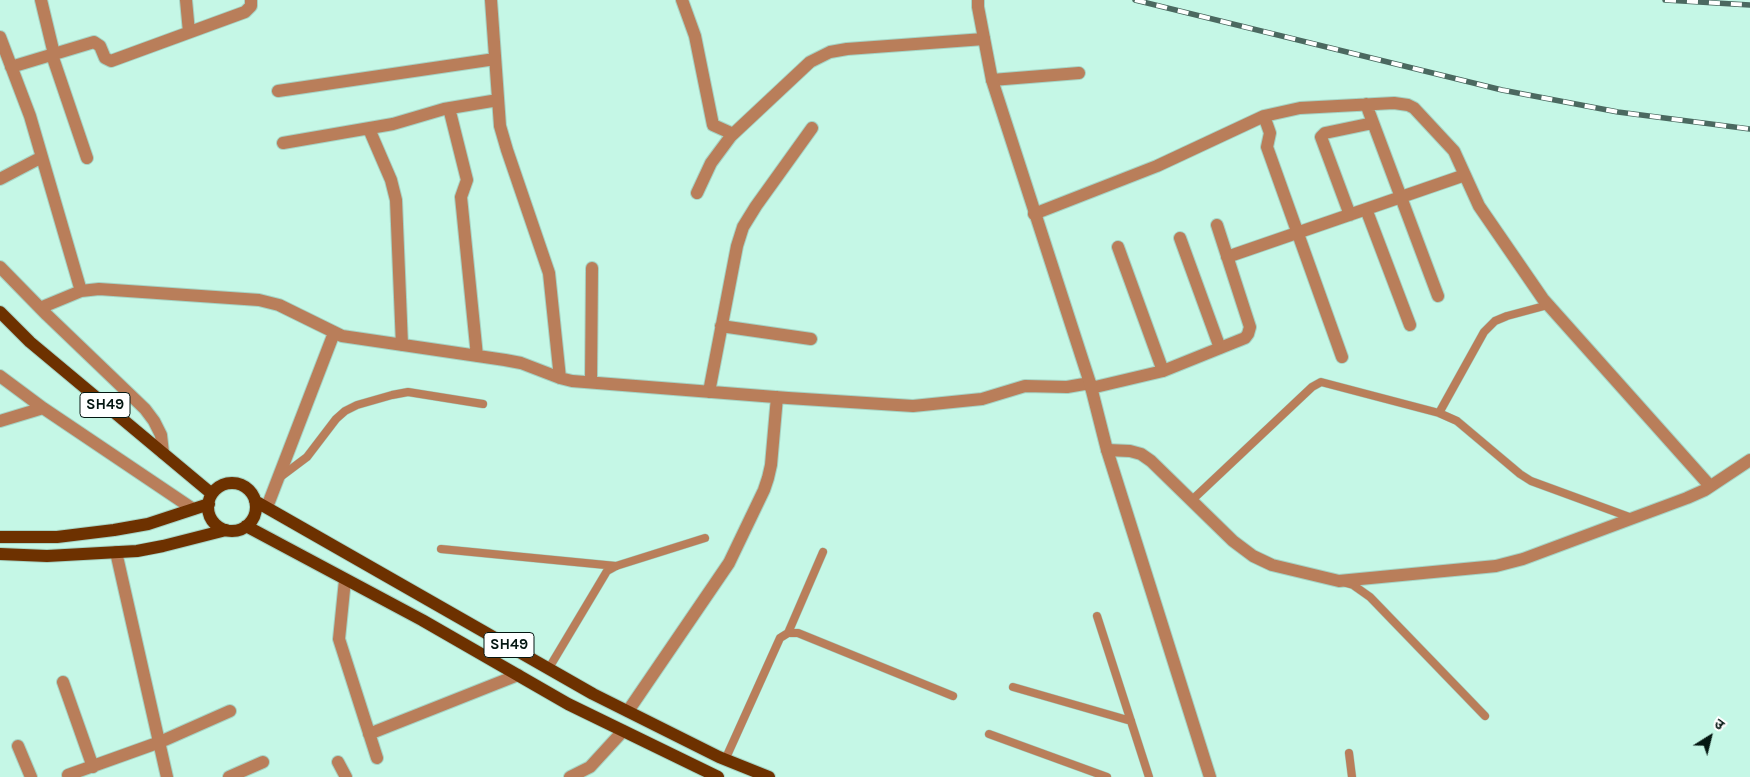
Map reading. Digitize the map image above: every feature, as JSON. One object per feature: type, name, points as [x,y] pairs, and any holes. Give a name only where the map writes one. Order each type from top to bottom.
[{"type":"main road","name":"SH49","points":[[0,312],[30,342],[163,453],[210,499]]},
{"type":"main road","points":[[0,537],[57,537],[148,524],[193,509],[210,499],[217,488],[224,484],[238,484],[246,487],[261,504],[256,509],[254,517],[246,526],[235,531],[226,530],[213,522],[210,515],[210,499]]},
{"type":"main road","name":"SH49","points":[[261,504],[593,694],[722,758],[769,777]]},
{"type":"main road","name":"SH49","points":[[246,526],[568,704],[716,776]]},
{"type":"main road","points":[[0,554],[47,556],[137,551],[226,530]]},
{"type":"street","points":[[41,0],[53,54],[87,158]]},
{"type":"street","points":[[186,0],[189,32]]},
{"type":"street","points":[[11,67],[94,42],[100,46],[104,58],[111,61],[245,12],[251,6],[251,0]]},
{"type":"street","points":[[491,0],[500,126],[549,273],[560,378]]},
{"type":"street","points":[[682,0],[695,36],[712,122],[717,128],[733,134]]},
{"type":"street","points":[[978,0],[992,80],[1090,385],[1107,450],[1210,777]]},
{"type":"street","points":[[0,37],[30,116],[81,291]]},
{"type":"street","points":[[697,193],[711,163],[733,134],[804,68],[830,52],[847,49],[984,40]]},
{"type":"street","points":[[278,91],[495,59]]},
{"type":"street","points":[[992,80],[1079,73]]},
{"type":"street","points":[[283,143],[393,124],[449,108],[498,100]]},
{"type":"street","points":[[1034,214],[1157,166],[1264,116],[1300,108],[1394,103],[1408,105],[1414,108],[1454,151],[1482,210],[1548,305],[1710,486]]},
{"type":"street","points":[[1366,104],[1438,296]]},
{"type":"street","points":[[449,108],[466,180],[461,196],[477,356]]},
{"type":"street","points":[[1264,116],[1270,133],[1267,147],[1342,357]]},
{"type":"street","points":[[1350,215],[1321,137],[1325,133],[1373,123]]},
{"type":"street","points":[[369,128],[391,180],[396,200],[402,345]]},
{"type":"street","points":[[709,392],[737,246],[743,226],[812,128]]},
{"type":"street","points":[[0,179],[42,157]]},
{"type":"street","points":[[1227,257],[1465,175]]},
{"type":"street","points":[[1366,209],[1410,325]]},
{"type":"street","points":[[40,308],[81,291],[99,289],[269,302],[334,333],[353,339],[521,363],[560,378],[709,392],[913,406],[982,399],[1025,386],[1067,387],[1090,385],[1163,370],[1245,338],[1250,331],[1250,327],[1217,225]]},
{"type":"street","points":[[1180,238],[1220,348]]},
{"type":"street","points":[[1118,247],[1163,370]]},
{"type":"street","points":[[0,267],[145,409],[161,435],[163,453]]},
{"type":"street","points":[[590,382],[592,268]]},
{"type":"street","points":[[721,326],[811,339]]},
{"type":"street","points":[[261,504],[277,480],[334,333]]},
{"type":"street","points":[[0,376],[43,408],[193,509]]},
{"type":"street","points":[[628,711],[729,563],[764,490],[771,465],[776,397]]},
{"type":"street","points":[[0,421],[43,408]]},
{"type":"street","points":[[1107,450],[1130,451],[1141,454],[1151,461],[1233,541],[1253,556],[1272,565],[1339,581],[1496,566],[1523,559],[1673,504],[1710,486],[1750,460]]},
{"type":"street","points":[[116,552],[167,777]]},
{"type":"street","points":[[345,580],[339,639],[377,758]]},
{"type":"street","points":[[369,734],[518,675]]},
{"type":"street","points":[[63,682],[92,767]]},
{"type":"street","points":[[68,775],[160,742],[230,711]]},
{"type":"street","points":[[570,777],[590,767],[624,731]]},
{"type":"street","points":[[18,746],[31,777]]},
{"type":"street","points":[[716,776],[722,758]]},
{"type":"street","points":[[229,777],[263,762]]},
{"type":"street","points":[[338,762],[346,777]]},
{"type":"lane","points":[[1439,413],[1484,332],[1495,321],[1548,305]]},
{"type":"lane","points":[[1191,501],[1316,384],[1321,382],[1439,413],[1456,421],[1531,481],[1634,518]]},
{"type":"lane","points":[[277,480],[307,457],[336,419],[357,404],[408,392],[483,404]]},
{"type":"lane","points":[[549,668],[608,571],[616,566],[705,538]]},
{"type":"lane","points":[[441,549],[616,566]]},
{"type":"lane","points":[[722,758],[780,638],[788,632],[823,552]]},
{"type":"lane","points":[[1339,581],[1353,586],[1370,597],[1485,716]]},
{"type":"lane","points":[[1097,616],[1150,777]]},
{"type":"lane","points":[[788,632],[798,632],[953,696]]},
{"type":"lane","points":[[1013,687],[1131,721]]},
{"type":"lane","points":[[989,734],[1107,777]]},
{"type":"lane","points":[[1349,753],[1352,777]]},
{"type":"railway","points":[[1135,0],[1502,90],[1618,112],[1750,129]]},
{"type":"railway","points":[[1665,0],[1750,5]]}]
